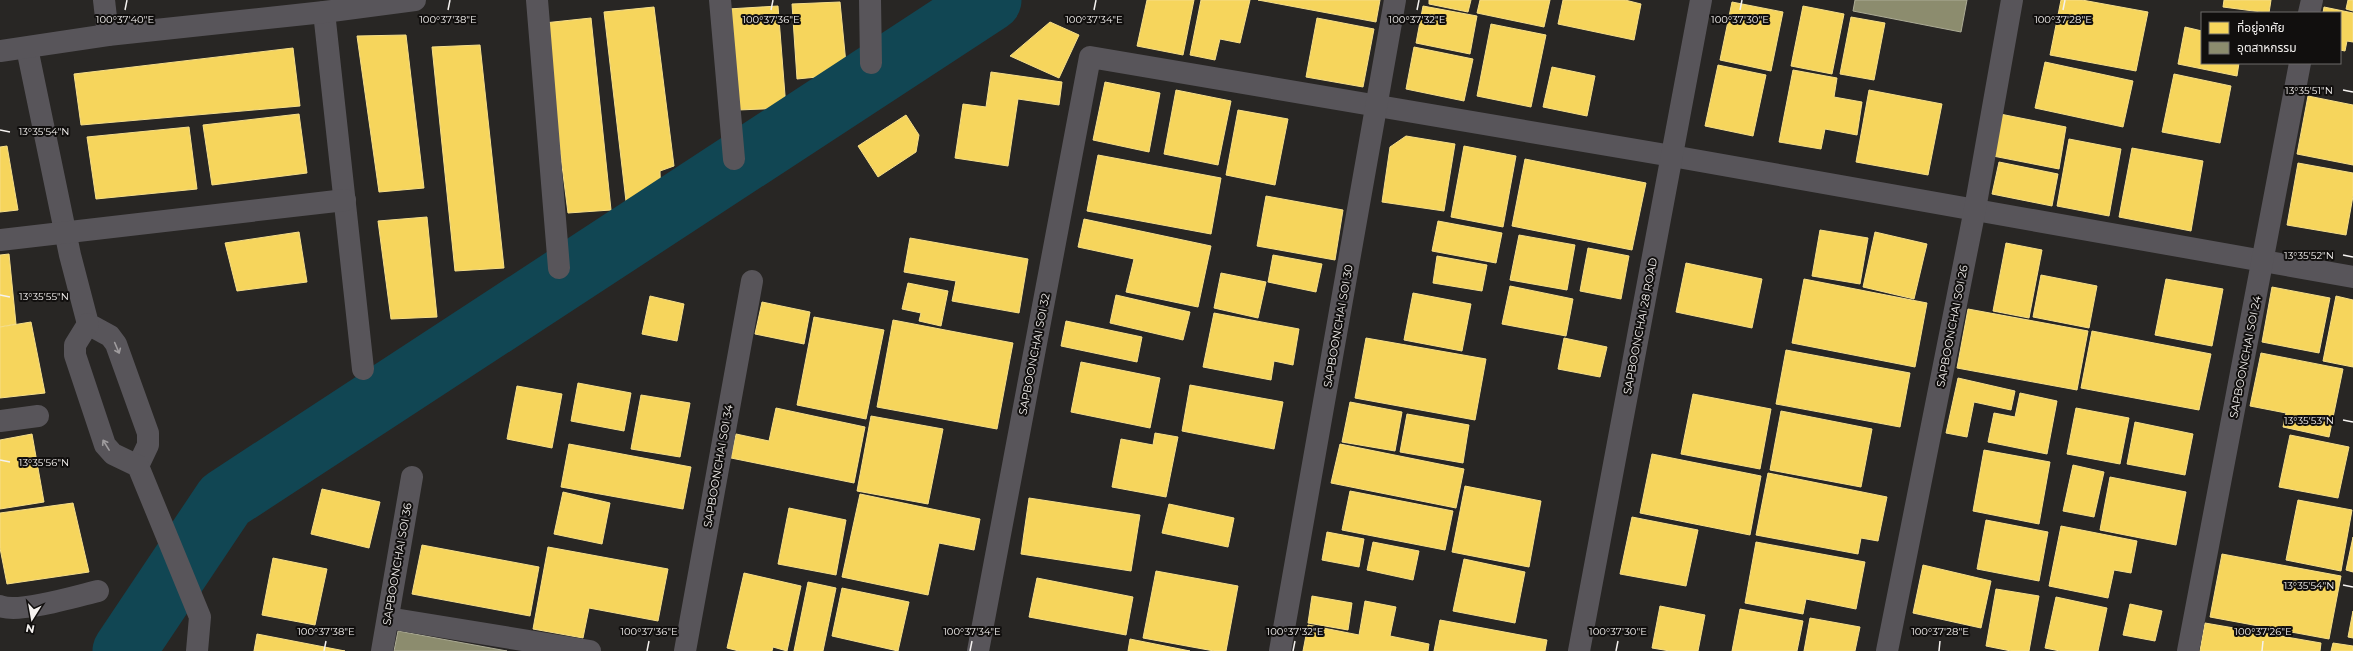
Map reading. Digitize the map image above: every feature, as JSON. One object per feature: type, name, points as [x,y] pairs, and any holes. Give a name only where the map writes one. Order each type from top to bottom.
[{"type":"street","points":[[104,0],[108,35]]},
{"type":"street","points":[[0,51],[286,8],[324,12],[415,0]]},
{"type":"street","points":[[537,0],[559,268]]},
{"type":"street","points":[[720,0],[734,159]]},
{"type":"street","points":[[870,0],[871,63]]},
{"type":"street","name":"SAPBOONCHAI SOI 30","points":[[1280,651],[1378,106],[1395,0]]},
{"type":"street","name":"SAPBOONCHAI 28 ROAD","points":[[1579,651],[1701,0]]},
{"type":"street","name":"SAPBOONCHAI SOI 26","points":[[1887,651],[1975,209],[2012,0]]},
{"type":"street","points":[[2310,12],[2312,0]]},
{"type":"street","points":[[324,12],[363,369]]},
{"type":"street","points":[[27,48],[67,232],[70,254],[88,324],[75,345],[75,355],[105,445],[113,454],[138,466],[158,512],[200,617],[197,651]]},
{"type":"street","name":"SAPBOONCHAI SOI 32","points":[[978,651],[1090,57],[1378,106]]},
{"type":"street","name":"SAPBOONCHAI SOI 24","points":[[2188,651],[2264,262],[2300,64]]},
{"type":"street","points":[[1378,106],[1975,209],[2353,277]]},
{"type":"street","points":[[0,240],[345,200]]},
{"type":"street","name":"SAPBOONCHAI SOI 34","points":[[685,651],[752,281]]},
{"type":"street","points":[[88,324],[110,336],[116,344],[148,433],[148,445],[138,466]]},
{"type":"street","points":[[0,421],[38,416]]},
{"type":"street","name":"SAPBOONCHAI SOI 36","points":[[382,651],[412,477]]},
{"type":"street","points":[[0,606],[6,609],[19,608],[98,592]]},
{"type":"street","points":[[388,618],[590,651]]},
{"type":"building: ที่อยู่อาศัย","points":[[1147,0],[1194,0],[1183,55],[1137,46]]},
{"type":"building: ที่อยู่อาศัย","points":[[1201,0],[1250,0],[1240,43],[1220,39],[1215,60],[1190,55]]},
{"type":"building: ที่อยู่อาศัย","points":[[1258,0],[1380,0],[1376,22]]},
{"type":"building: ที่อยู่อาศัย","points":[[1429,0],[1471,0],[1468,12],[1429,4]]},
{"type":"building: ที่อยู่อาศัย","points":[[1480,0],[1550,0],[1544,27],[1477,13]]},
{"type":"building: ที่อยู่อาศัย","points":[[1563,0],[1625,0],[1641,4],[1634,40],[1558,24]]},
{"type":"building: ที่อยู่อาศัย","points":[[2061,0],[2082,0],[2148,12],[2136,71],[2050,55]]},
{"type":"building: ที่อยู่อาศัย","points":[[2224,0],[2271,0],[2269,12],[2223,7]]},
{"type":"building: ที่อยู่อาศัย","points":[[2348,0],[2353,0],[2353,11],[2346,9]]},
{"type":"building: ที่อยู่อาศัย","points":[[840,2],[847,74],[797,79],[792,4]]},
{"type":"building: ที่อยู่อาศัย","points":[[1732,2],[1783,12],[1771,71],[1720,60]]},
{"type":"building: ที่อยู่อาศัย","points":[[778,6],[786,108],[738,110],[728,9]]},
{"type":"building: ที่อยู่อาศัย","points":[[1423,6],[1477,16],[1470,54],[1416,43]]},
{"type":"building: ที่อยู่อาศัย","points":[[1803,6],[1844,14],[1832,74],[1791,66]]},
{"type":"building: ที่อยู่อาศัย","points":[[654,7],[674,166],[660,171],[661,207],[627,210],[604,12]]},
{"type":"building: ที่อยู่อาศัย","points":[[2324,7],[2353,13],[2353,42],[2347,41],[2345,51],[2341,50],[2341,12],[2323,12]]},
{"type":"building: ที่อยู่อาศัย","points":[[1851,17],[1885,23],[1874,80],[1840,74]]},
{"type":"building: ที่อยู่อาศัย","points":[[591,18],[611,210],[568,213],[544,23]]},
{"type":"building: ที่อยู่อาศัย","points":[[1317,18],[1374,29],[1363,87],[1306,77]]},
{"type":"building: ที่อยู่อาศัย","points":[[1050,22],[1079,35],[1059,78],[1010,56]]},
{"type":"building: ที่อยู่อาศัย","points":[[1491,24],[1546,35],[1531,107],[1477,96]]},
{"type":"building: ที่อยู่อาศัย","points":[[2185,27],[2201,31],[2201,64],[2239,64],[2237,76],[2178,64]]},
{"type":"building: ที่อยู่อาศัย","points":[[406,35],[424,188],[379,192],[357,36]]},
{"type":"building: ที่อยู่อาศัย","points":[[480,45],[504,268],[455,271],[432,47]]},
{"type":"building: ที่อยู่อาศัย","points":[[1414,47],[1473,59],[1464,101],[1406,89]]},
{"type":"building: ที่อยู่อาศัย","points":[[293,48],[300,106],[81,125],[74,74]]},
{"type":"building: ที่อยู่อาศัย","points":[[2045,62],[2133,81],[2123,127],[2035,108]]},
{"type":"building: ที่อยู่อาศัย","points":[[1718,65],[1766,75],[1753,136],[1705,126]]},
{"type":"building: ที่อยู่อาศัย","points":[[1552,67],[1595,76],[1587,116],[1543,107]]},
{"type":"building: ที่อยู่อาศัย","points":[[1793,70],[1837,78],[1834,97],[1862,102],[1857,135],[1825,129],[1821,149],[1779,142]]},
{"type":"building: ที่อยู่อาศัย","points":[[991,72],[1062,82],[1059,105],[1018,99],[1008,166],[955,158],[963,104],[986,107]]},
{"type":"building: ที่อยู่อาศัย","points":[[2174,74],[2231,86],[2220,143],[2162,132]]},
{"type":"building: ที่อยู่อาศัย","points":[[1105,82],[1160,93],[1149,152],[1093,140]]},
{"type":"building: ที่อยู่อาศัย","points":[[1176,90],[1231,101],[1218,165],[1164,154]]},
{"type":"building: ที่อยู่อาศัย","points":[[1869,90],[1942,104],[1928,175],[1856,162]]},
{"type":"building: ที่อยู่อาศัย","points":[[2308,96],[2353,105],[2353,165],[2297,154]]},
{"type":"building: ที่อยู่อาศัย","points":[[1238,110],[1288,119],[1275,185],[1226,175]]},
{"type":"building: ที่อยู่อาศัย","points":[[299,114],[307,173],[212,185],[203,125]]},
{"type":"building: ที่อยู่อาศัย","points":[[2000,114],[2066,127],[2059,169],[1993,156]]},
{"type":"building: ที่อยู่อาศัย","points":[[906,115],[919,135],[916,152],[878,177],[858,146]]},
{"type":"building: ที่อยู่อาศัย","points":[[189,127],[197,189],[96,199],[87,137]]},
{"type":"building: ที่อยู่อาศัย","points":[[1406,136],[1455,144],[1444,211],[1382,202],[1390,147]]},
{"type":"building: ที่อยู่อาศัย","points":[[2069,139],[2121,149],[2109,216],[2057,206]]},
{"type":"building: ที่อยู่อาศัย","points":[[7,146],[18,210],[0,212],[0,147]]},
{"type":"building: ที่อยู่อาศัย","points":[[1464,146],[1516,156],[1503,227],[1451,217]]},
{"type":"building: ที่อยู่อาศัย","points":[[2132,148],[2203,161],[2191,231],[2119,217]]},
{"type":"building: ที่อยู่อาศัย","points":[[1098,155],[1221,178],[1211,234],[1087,211]]},
{"type":"building: ที่อยู่อาศัย","points":[[1525,159],[1646,183],[1632,250],[1512,226]]},
{"type":"building: ที่อยู่อาศัย","points":[[1999,162],[2058,174],[2052,206],[1992,194]]},
{"type":"building: ที่อยู่อาศัย","points":[[2298,163],[2353,173],[2353,196],[2346,235],[2287,225]]},
{"type":"building: ที่อยู่อาศัย","points":[[1266,196],[1343,210],[1335,260],[1257,246]]},
{"type":"building: ที่อยู่อาศัย","points":[[427,217],[437,317],[391,319],[378,221]]},
{"type":"building: ที่อยู่อาศัย","points":[[1084,219],[1211,246],[1198,307],[1126,292],[1134,259],[1078,247]]},
{"type":"building: ที่อยู่อาศัย","points":[[1438,221],[1502,233],[1496,263],[1432,251]]},
{"type":"building: ที่อยู่อาศัย","points":[[1820,230],[1868,238],[1860,284],[1812,276]]},
{"type":"building: ที่อยู่อาศัย","points":[[299,232],[307,282],[237,291],[225,243]]},
{"type":"building: ที่อยู่อาศัย","points":[[1875,232],[1927,244],[1914,299],[1863,287]]},
{"type":"building: ที่อยู่อาศัย","points":[[1519,235],[1575,245],[1567,290],[1510,280]]},
{"type":"building: ที่อยู่อาศัย","points":[[910,238],[1028,259],[1019,313],[952,301],[956,281],[904,272]]},
{"type":"building: ที่อยู่อาศัย","points":[[2006,243],[2042,250],[2029,318],[1993,311]]},
{"type":"building: ที่อยู่อาศัย","points":[[1588,248],[1629,256],[1621,299],[1580,291]]},
{"type":"building: ที่อยู่อาศัย","points":[[9,254],[16,324],[0,327],[0,255]]},
{"type":"building: ที่อยู่อาศัย","points":[[1273,255],[1322,264],[1316,292],[1268,282]]},
{"type":"building: ที่อยู่อาศัย","points":[[1437,256],[1487,265],[1482,291],[1433,283]]},
{"type":"building: ที่อยู่อาศัย","points":[[1686,263],[1762,279],[1752,328],[1676,312]]},
{"type":"building: ที่อยู่อาศัย","points":[[1221,273],[1266,282],[1258,318],[1214,308]]},
{"type":"building: ที่อยู่อาศัย","points":[[2041,275],[2097,286],[2089,328],[2033,317]]},
{"type":"building: ที่อยู่อาศัย","points":[[1804,279],[1927,303],[1915,367],[1792,343]]},
{"type":"building: ที่อยู่อาศัย","points":[[2166,279],[2223,289],[2212,346],[2155,335]]},
{"type":"building: ที่อยู่อาศัย","points":[[908,283],[948,291],[941,326],[919,321],[921,313],[902,309]]},
{"type":"building: ที่อยู่อาศัย","points":[[1510,286],[1573,299],[1566,336],[1502,324]]},
{"type":"building: ที่อยู่อาศัย","points":[[2272,287],[2330,298],[2319,353],[2262,342]]},
{"type":"building: ที่อยู่อาศัย","points":[[1413,293],[1471,304],[1462,351],[1404,340]]},
{"type":"building: ที่อยู่อาศัย","points":[[1116,295],[1190,312],[1183,340],[1110,323]]},
{"type":"building: ที่อยู่อาศัย","points":[[650,296],[684,304],[677,341],[642,334]]},
{"type":"building: ที่อยู่อาศัย","points":[[2336,296],[2353,300],[2353,367],[2323,361]]},
{"type":"building: ที่อยู่อาศัย","points":[[762,302],[810,312],[804,344],[755,334]]},
{"type":"building: ที่อยู่อาศัย","points":[[1968,309],[2088,331],[2077,390],[1957,368]]},
{"type":"building: ที่อยู่อาศัย","points":[[1214,313],[1299,329],[1293,365],[1274,361],[1271,380],[1203,367]]},
{"type":"building: ที่อยู่อาศัย","points":[[814,317],[884,330],[866,419],[797,405]]},
{"type":"building: ที่อยู่อาศัย","points":[[893,320],[1013,343],[997,429],[877,407]]},
{"type":"building: ที่อยู่อาศัย","points":[[1066,321],[1142,337],[1137,362],[1061,346]]},
{"type":"building: ที่อยู่อาศัย","points":[[31,322],[45,393],[0,398],[0,327]]},
{"type":"building: ที่อยู่อาศัย","points":[[2092,331],[2211,354],[2199,410],[2081,388]]},
{"type":"building: ที่อยู่อาศัย","points":[[1366,338],[1486,359],[1475,420],[1355,398]]},
{"type":"building: ที่อยู่อาศัย","points":[[1564,338],[1607,347],[1600,377],[1558,369]]},
{"type":"building: ที่อยู่อาศัย","points":[[1786,350],[1910,373],[1900,427],[1776,404]]},
{"type":"building: ที่อยู่อาศัย","points":[[2261,353],[2343,369],[2329,437],[2283,427],[2286,413],[2250,406]]},
{"type":"building: ที่อยู่อาศัย","points":[[1081,362],[1160,378],[1150,428],[1071,412]]},
{"type":"building: ที่อยู่อาศัย","points":[[1958,378],[2015,391],[2011,410],[1974,402],[1967,437],[1946,433]]},
{"type":"building: ที่อยู่อาศัย","points":[[578,383],[631,393],[624,431],[571,421]]},
{"type":"building: ที่อยู่อาศัย","points":[[1190,385],[1283,402],[1274,449],[1182,431]]},
{"type":"building: ที่อยู่อาศัย","points":[[517,386],[562,394],[552,448],[507,439]]},
{"type":"building: ที่อยู่อาศัย","points":[[2020,393],[2057,401],[2047,454],[1988,442],[1994,413],[2015,417]]},
{"type":"building: ที่อยู่อาศัย","points":[[1693,394],[1771,409],[1760,469],[1681,454]]},
{"type":"building: ที่อยู่อาศัย","points":[[641,395],[690,403],[680,457],[631,449]]},
{"type":"building: ที่อยู่อาศัย","points":[[1350,402],[1402,412],[1395,451],[1342,442]]},
{"type":"building: ที่อยู่อาศัย","points":[[776,408],[865,427],[854,483],[731,458],[736,434],[769,441]]},
{"type":"building: ที่อยู่อาศัย","points":[[2076,408],[2129,418],[2120,464],[2067,454]]},
{"type":"building: ที่อยู่อาศัย","points":[[1781,411],[1872,429],[1861,487],[1770,470]]},
{"type":"building: ที่อยู่อาศัย","points":[[1407,414],[1469,425],[1463,463],[1400,452]]},
{"type":"building: ที่อยู่อาศัย","points":[[871,416],[943,429],[928,504],[857,491]]},
{"type":"building: ที่อยู่อาศัย","points":[[2135,422],[2193,434],[2185,475],[2127,464]]},
{"type":"building: ที่อยู่อาศัย","points":[[1155,433],[1178,437],[1166,497],[1112,487],[1121,439],[1153,445]]},
{"type":"building: ที่อยู่อาศัย","points":[[32,434],[44,502],[0,509],[0,440]]},
{"type":"building: ที่อยู่อาศัย","points":[[2290,435],[2349,447],[2338,498],[2279,487]]},
{"type":"building: ที่อยู่อาศัย","points":[[569,444],[691,467],[683,509],[561,487]]},
{"type":"building: ที่อยู่อาศัย","points":[[1340,444],[1464,469],[1456,508],[1331,483]]},
{"type":"building: ที่อยู่อาศัย","points":[[1984,450],[2050,462],[2039,524],[1973,511]]},
{"type":"building: ที่อยู่อาศัย","points":[[1652,454],[1761,476],[1750,535],[1640,513]]},
{"type":"building: ที่อยู่อาศัย","points":[[2073,465],[2104,472],[2094,517],[2063,511]]},
{"type":"building: ที่อยู่อาศัย","points":[[1768,473],[1887,497],[1878,541],[1861,538],[1858,554],[1756,535]]},
{"type":"building: ที่อยู่อาศัย","points":[[2110,477],[2186,492],[2176,545],[2100,530]]},
{"type":"building: ที่อยู่อาศัย","points":[[1465,486],[1541,501],[1529,567],[1452,552]]},
{"type":"building: ที่อยู่อาศัย","points":[[322,489],[380,502],[369,548],[311,534]]},
{"type":"building: ที่อยู่อาศัย","points":[[1350,491],[1453,511],[1445,550],[1342,530]]},
{"type":"building: ที่อยู่อาศัย","points":[[563,492],[610,503],[602,544],[554,534]]},
{"type":"building: ที่อยู่อาศัย","points":[[860,494],[980,519],[974,550],[939,543],[928,595],[842,577]]},
{"type":"building: ที่อยู่อาศัย","points":[[1029,498],[1140,515],[1131,571],[1021,554]]},
{"type":"building: ที่อยู่อาศัย","points":[[2298,500],[2352,510],[2341,571],[2286,560]]},
{"type":"building: ที่อยู่อาศัย","points":[[73,503],[89,572],[7,584],[0,548],[0,513]]},
{"type":"building: ที่อยู่อาศัย","points":[[1169,504],[1234,518],[1228,547],[1162,533]]},
{"type":"building: ที่อยู่อาศัย","points":[[789,508],[846,520],[836,575],[778,564]]},
{"type":"building: ที่อยู่อาศัย","points":[[1632,517],[1698,530],[1686,586],[1620,574]]},
{"type":"building: ที่อยู่อาศัย","points":[[1986,520],[2048,532],[2039,581],[1977,569]]},
{"type":"building: ที่อยู่อาศัย","points":[[2061,526],[2137,541],[2131,573],[2114,570],[2108,598],[2049,586]]},
{"type":"building: ที่อยู่อาศัย","points":[[1327,532],[1364,539],[1359,567],[1322,560]]},
{"type":"building: ที่อยู่อาศัย","points":[[2353,537],[2353,572],[2346,570]]},
{"type":"building: ที่อยู่อาศัย","points":[[1373,542],[1419,551],[1413,580],[1367,570]]},
{"type":"building: ที่อยู่อาศัย","points":[[1756,542],[1865,562],[1856,609],[1806,599],[1803,614],[1745,603]]},
{"type":"building: ที่อยู่อาศัย","points":[[422,545],[539,567],[530,616],[412,594]]},
{"type":"building: ที่อยู่อาศัย","points":[[548,547],[668,569],[658,621],[589,608],[583,638],[533,629]]},
{"type":"building: ที่อยู่อาศัย","points":[[2222,554],[2341,576],[2329,639],[2210,617]]},
{"type":"building: ที่อยู่อาศัย","points":[[273,558],[327,569],[315,625],[262,615]]},
{"type":"building: ที่อยู่อาศัย","points":[[1464,559],[1525,572],[1515,623],[1453,611]]},
{"type":"building: ที่อยู่อาศัย","points":[[1923,565],[1991,581],[1981,628],[1913,613]]},
{"type":"building: ที่อยู่อาศัย","points":[[1156,571],[1238,586],[1226,651],[1214,651],[1143,638]]},
{"type":"building: ที่อยู่อาศัย","points":[[744,573],[801,586],[787,651],[773,647],[772,651],[739,651],[727,648]]},
{"type":"building: ที่อยู่อาศัย","points":[[1037,578],[1133,597],[1126,635],[1029,617]]},
{"type":"building: ที่อยู่อาศัย","points":[[808,582],[836,588],[823,651],[794,651]]},
{"type":"building: ที่อยู่อาศัย","points":[[842,588],[909,602],[898,651],[832,636]]},
{"type":"building: ที่อยู่อาศัย","points":[[1996,589],[2039,596],[2029,651],[2011,651],[1986,646]]},
{"type":"building: ที่อยู่อาศัย","points":[[1312,596],[1352,603],[1348,630],[1308,623]]},
{"type":"building: ที่อยู่อาศัย","points":[[2056,597],[2107,608],[2098,651],[2060,651],[2045,648]]},
{"type":"building: ที่อยู่อาศัย","points":[[1365,601],[1396,607],[1390,636],[1429,644],[1428,651],[1303,651],[1308,625],[1359,635]]},
{"type":"building: ที่อยู่อาศัย","points":[[2130,604],[2162,611],[2155,641],[2123,635]]},
{"type":"building: ที่อยู่อาศัย","points":[[1660,606],[1705,615],[1698,651],[1670,651],[1652,648]]},
{"type":"building: ที่อยู่อาศัย","points":[[1740,609],[1803,621],[1797,651],[1732,651]]},
{"type":"building: ที่อยู่อาศัย","points":[[2353,611],[2353,638],[2348,637]]},
{"type":"building: ที่อยู่อาศัย","points":[[1810,618],[1860,627],[1855,651],[1804,651]]},
{"type":"building: ที่อยู่อาศัย","points":[[1440,620],[1547,640],[1545,651],[1434,651]]},
{"type":"building: ที่อยู่อาศัย","points":[[2205,623],[2321,643],[2320,651],[2200,651]]},
{"type":"building: ที่อยู่อาศัย","points":[[257,634],[345,651],[254,651]]},
{"type":"building: ที่อยู่อาศัย","points":[[1130,639],[1190,651],[1128,651]]},
{"type":"building: ที่อยู่อาศัย","points":[[2333,643],[2353,646],[2353,651],[2331,651]]},
{"type":"building: อุตสาหกรรม","points":[[1855,0],[1967,0],[1961,32],[1853,11]]},
{"type":"building: อุตสาหกรรม","points":[[398,631],[507,651],[394,651]]},
{"type":"waterway","points":[[124,651],[225,500],[990,0]]}]
